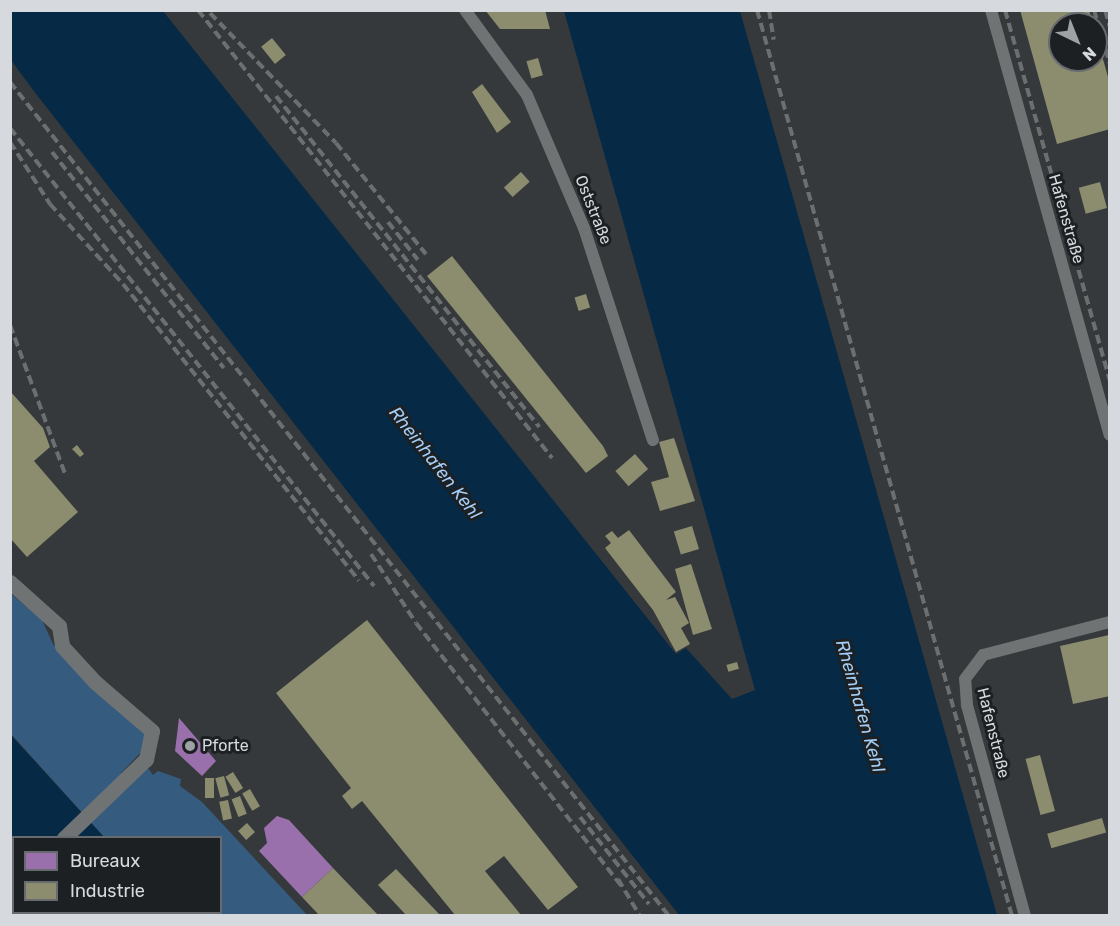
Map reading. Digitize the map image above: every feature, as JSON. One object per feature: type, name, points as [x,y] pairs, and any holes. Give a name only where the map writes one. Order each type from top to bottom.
[{"type":"street","name":"Oststraße","points":[[465,10],[527,95],[584,228],[653,440]]},
{"type":"street","name":"Hafenstraße","points":[[991,10],[1110,435]]},
{"type":"street","points":[[10,582],[59,626],[62,646],[95,682],[149,725],[152,747],[141,763],[65,836]]},
{"type":"street","name":"Hafenstraße","points":[[1025,915],[966,705],[964,679],[983,655],[1110,622]]},
{"type":"shaded area","points":[[10,593],[42,620],[53,644],[83,678],[146,733],[147,746],[121,773],[131,783],[148,768],[153,775],[158,771],[181,779],[180,786],[202,802],[307,915],[177,915],[222,914],[222,836],[103,836],[11,734]]},
{"type":"shaded area","points":[[10,858],[12,914],[64,915],[11,915]]},
{"type":"water","name":"Rheinhafen Kehl","points":[[10,11],[163,11],[676,654],[686,648],[732,699],[755,690],[564,11],[740,11],[997,915],[679,915],[33,90],[11,60]]},
{"type":"water","points":[[10,734],[103,836],[12,836],[12,860]]},
{"type":"water","points":[[120,914],[176,914],[177,915]]},
{"type":"building: Bureaux","name":"Pforte","points":[[179,718],[216,761],[202,776],[175,751]]},
{"type":"building: Bureaux","points":[[277,816],[289,820],[333,868],[302,897],[259,851],[267,843],[264,828]]},
{"type":"building: Industrie","points":[[485,10],[545,10],[550,29],[500,29]]},
{"type":"building: Industrie","points":[[1020,10],[1089,10],[1090,12],[1048,12],[1048,72],[1107,72],[1110,84],[1110,129],[1057,144]]},
{"type":"building: Industrie","points":[[272,38],[286,55],[275,64],[261,47]]},
{"type":"building: Industrie","points":[[538,58],[543,75],[531,79],[526,61]]},
{"type":"building: Industrie","points":[[482,84],[511,122],[497,133],[472,92]]},
{"type":"building: Industrie","points":[[521,172],[530,182],[513,197],[504,187]]},
{"type":"building: Industrie","points":[[1100,182],[1107,208],[1086,214],[1079,188]]},
{"type":"building: Industrie","points":[[452,256],[603,446],[608,456],[586,473],[427,276]]},
{"type":"building: Industrie","points":[[586,294],[590,307],[579,311],[575,298]]},
{"type":"building: Industrie","points":[[10,391],[43,428],[50,447],[34,461],[78,512],[27,557],[10,538]]},
{"type":"building: Industrie","points":[[674,438],[695,501],[660,511],[651,482],[669,477],[659,442]]},
{"type":"building: Industrie","points":[[77,445],[84,454],[80,457],[72,449]]},
{"type":"building: Industrie","points":[[635,454],[648,469],[628,486],[615,471]]},
{"type":"building: Industrie","points":[[692,526],[699,549],[681,555],[674,532]]},
{"type":"building: Industrie","points":[[629,530],[676,592],[666,600],[675,597],[689,623],[681,628],[690,644],[676,652],[653,610],[605,548],[611,543],[605,536],[612,531],[618,538]]},
{"type":"building: Industrie","points":[[691,564],[712,629],[693,635],[675,569]]},
{"type":"building: Industrie","points":[[367,620],[578,887],[548,910],[504,856],[485,871],[521,915],[455,915],[362,801],[352,809],[342,796],[351,788],[276,693]]},
{"type":"building: Industrie","points":[[1109,635],[1110,696],[1073,704],[1060,646]]},
{"type":"building: Industrie","points":[[737,662],[739,669],[728,672],[726,665]]},
{"type":"building: Industrie","points":[[1040,755],[1055,811],[1041,815],[1026,759]]},
{"type":"building: Industrie","points":[[233,772],[243,788],[235,793],[225,777]]},
{"type":"building: Industrie","points":[[224,776],[229,795],[220,798],[215,778]]},
{"type":"building: Industrie","points":[[205,778],[214,778],[214,798],[205,798]]},
{"type":"building: Industrie","points":[[250,789],[260,806],[252,811],[242,793]]},
{"type":"building: Industrie","points":[[240,796],[247,814],[238,817],[232,799]]},
{"type":"building: Industrie","points":[[228,800],[232,819],[223,820],[219,802]]},
{"type":"building: Industrie","points":[[1102,818],[1106,832],[1051,848],[1047,834]]},
{"type":"building: Industrie","points":[[247,823],[255,832],[246,840],[238,831]]},
{"type":"building: Industrie","points":[[333,868],[378,915],[319,915],[302,897]]},
{"type":"building: Industrie","points":[[396,869],[440,915],[406,915],[378,885]]},
{"type":"railway","points":[[198,10],[552,458]]},
{"type":"railway","points":[[757,10],[1012,916]]},
{"type":"railway","points":[[769,10],[774,40]]},
{"type":"railway","points":[[1005,10],[1110,382]]},
{"type":"railway","points":[[1094,10],[1110,64]]},
{"type":"railway","points":[[1105,10],[1110,28]]},
{"type":"railway","points":[[210,13],[336,143],[426,254]]},
{"type":"railway","points":[[10,82],[669,916]]},
{"type":"railway","points":[[276,96],[539,427]]},
{"type":"railway","points":[[10,128],[374,586]]},
{"type":"railway","points":[[10,142],[50,204],[123,284],[359,581]]},
{"type":"railway","points":[[52,152],[224,368]]},
{"type":"railway","points":[[388,222],[418,260]]},
{"type":"railway","points":[[10,325],[66,476]]},
{"type":"railway","points":[[371,554],[416,623],[621,885]]},
{"type":"railway","points":[[580,817],[649,904]]},
{"type":"railway","points":[[618,879],[640,916]]},
{"type":"place","name":"Pforte","points":[[190,746]]}]
